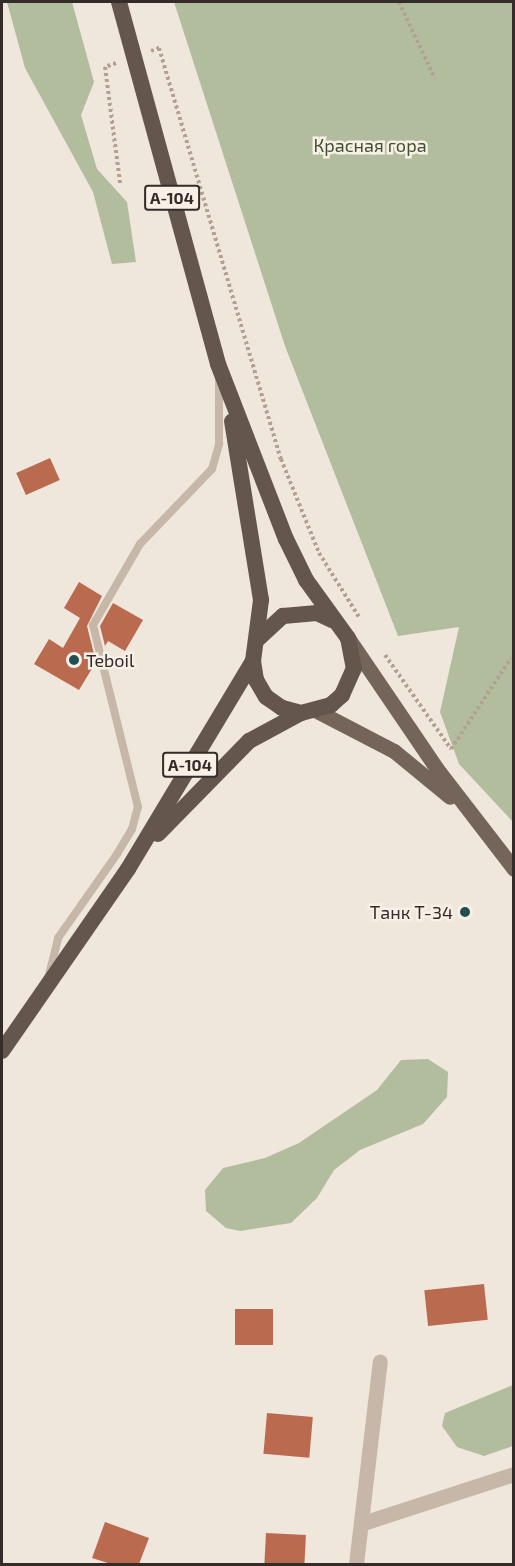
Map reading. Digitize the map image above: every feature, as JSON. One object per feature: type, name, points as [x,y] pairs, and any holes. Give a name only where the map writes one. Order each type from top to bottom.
[{"type":"highway","name":"А-104","points":[[119,2],[218,364],[228,393],[286,539],[332,620],[348,638],[354,660],[350,682],[331,705],[309,712],[249,741],[224,762],[128,868]]},
{"type":"highway","name":"А-104","points":[[2,1051],[128,868],[253,661],[258,639],[261,600],[228,393]]},
{"type":"highway","points":[[258,639],[269,625],[300,612],[332,620]]},
{"type":"highway","points":[[253,661],[266,697],[282,708],[309,712]]},
{"type":"main road","points":[[348,638],[474,820],[513,869]]},
{"type":"main road","points":[[309,712],[371,737],[417,767],[474,820]]},
{"type":"street","points":[[356,1564],[363,1523],[380,1362]]},
{"type":"street","points":[[363,1523],[513,1474]]},
{"type":"lane","points":[[46,987],[58,938],[117,854],[132,829],[138,807],[93,625],[140,544],[212,469],[221,412],[218,364]]},
{"type":"path","points":[[399,2],[435,79]]},
{"type":"path","points":[[120,183],[105,67],[159,48],[281,459],[319,554],[365,626]]},
{"type":"path","points":[[377,644],[451,749],[511,658]]},
{"type":"green space","points":[[7,2],[72,2],[94,82],[81,115],[97,169],[127,202],[136,262],[112,264],[93,192],[25,68]]},
{"type":"green space","name":"Красная гора","points":[[174,2],[513,2],[513,822],[459,764],[440,712],[459,627],[398,636],[285,346]]},
{"type":"green space","points":[[428,1059],[448,1072],[447,1097],[423,1124],[360,1150],[334,1170],[317,1198],[291,1223],[240,1231],[226,1228],[206,1211],[205,1190],[223,1168],[265,1158],[299,1143],[377,1090],[401,1060]]},
{"type":"green space","points":[[513,1385],[513,1446],[484,1456],[457,1447],[442,1426],[445,1413]]},
{"type":"building","points":[[50,458],[60,480],[26,495],[16,473]]},
{"type":"building","points":[[79,582],[102,596],[87,626],[96,662],[79,690],[34,664],[49,639],[63,648],[80,618],[64,608]]},
{"type":"building","points":[[113,603],[143,620],[125,651],[108,641],[105,646],[100,626]]},
{"type":"building","points":[[484,1284],[488,1320],[428,1326],[424,1290]]},
{"type":"building","points":[[235,1309],[273,1309],[273,1345],[235,1345]]},
{"type":"building","points":[[267,1413],[313,1417],[309,1458],[263,1454]]},
{"type":"building","points":[[105,1522],[149,1538],[139,1564],[111,1564],[92,1558]]},
{"type":"building","points":[[266,1533],[306,1535],[304,1564],[264,1564]]},
{"type":"place","name":"Teboil","points":[[74,660]]},
{"type":"place","name":"Танк Т-34","points":[[465,912]]}]
